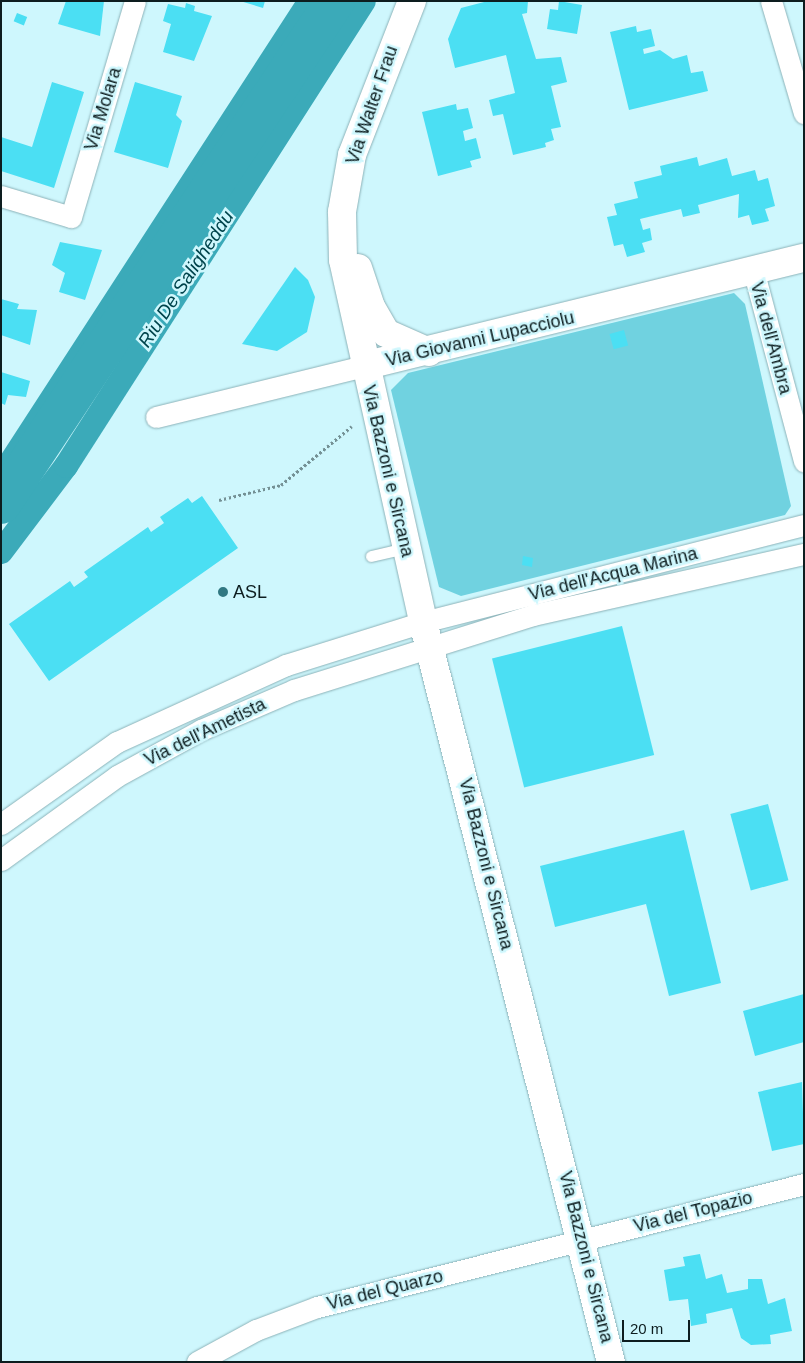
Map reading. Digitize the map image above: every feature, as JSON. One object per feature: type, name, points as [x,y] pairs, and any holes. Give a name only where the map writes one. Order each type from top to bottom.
[{"type":"street","name":"Via Molara","points":[[1,196],[71,217],[136,1]]},
{"type":"street","name":"Via Walter Frau","points":[[363,366],[343,260],[342,212],[352,155],[412,1]]},
{"type":"street","points":[[771,1],[804,113]]},
{"type":"street","points":[[342,212],[352,230],[371,307],[386,333],[428,352]]},
{"type":"street","name":"Via Giovanni Lupacciolu","points":[[156,417],[754,273],[804,258]]},
{"type":"street","name":"Via dell'Ambra","points":[[754,273],[804,461]]},
{"type":"street","name":"Via Bazzoni e Sircana","points":[[363,366],[426,634],[582,1239],[611,1362]]},
{"type":"street","name":"Via dell'Acqua Marina","points":[[426,634],[804,525]]},
{"type":"street","name":"Via dell'Acqua Marina","points":[[426,634],[534,614],[804,554]]},
{"type":"street","name":"Via dell'Ametista","points":[[1,824],[117,742],[199,701],[286,665],[426,634]]},
{"type":"street","name":"Via dell'Ametista","points":[[1,860],[118,776],[201,730],[426,634]]},
{"type":"street","name":"Via del Topazio","points":[[582,1239],[804,1184]]},
{"type":"street","name":"Via del Quarzo","points":[[197,1362],[256,1330],[317,1307],[582,1239]]},
{"type":"lane","points":[[371,556],[407,548]]},
{"type":"path","points":[[219,500],[281,485],[353,430],[351,422]]},
{"type":"shaded area","points":[[734,293],[745,304],[791,506],[785,515],[461,596],[439,587],[391,390],[408,373]]},
{"type":"building","points":[[66,1],[104,1],[100,36],[58,24]]},
{"type":"building","points":[[240,1],[265,1],[263,8]]},
{"type":"building","points":[[488,1],[528,1],[527,13],[522,14],[536,59],[561,57],[567,82],[551,86],[561,127],[551,129],[554,140],[545,143],[546,147],[513,155],[503,114],[493,116],[489,100],[515,93],[506,55],[455,68],[448,39],[461,8]]},
{"type":"building","points":[[559,1],[582,5],[577,34],[547,29],[550,9],[558,10]]},
{"type":"building","points":[[186,3],[195,6],[194,11],[212,16],[194,61],[163,52],[171,24],[163,21],[168,4],[185,8]]},
{"type":"building","points":[[17,13],[27,17],[24,25],[14,21]]},
{"type":"building","points":[[636,26],[637,32],[651,29],[655,46],[643,49],[644,54],[660,50],[673,59],[687,55],[691,73],[703,71],[708,91],[629,110],[610,32]]},
{"type":"building","points":[[52,82],[84,92],[54,188],[1,171],[1,137],[32,147]]},
{"type":"building","points":[[135,82],[182,96],[176,115],[182,121],[168,168],[114,152]]},
{"type":"building","points":[[456,104],[457,110],[468,108],[473,128],[463,131],[465,141],[476,138],[481,158],[470,161],[472,167],[438,176],[422,112]]},
{"type":"building","points":[[697,157],[699,166],[727,158],[732,176],[755,170],[758,181],[768,178],[775,206],[765,209],[769,221],[752,225],[749,215],[738,218],[739,194],[698,205],[700,213],[683,217],[681,209],[640,219],[643,230],[650,228],[652,240],[642,243],[645,252],[627,257],[623,244],[614,246],[607,217],[617,215],[614,204],[638,198],[634,182],[662,175],[660,166]]},
{"type":"building","points":[[60,242],[102,250],[85,300],[59,292],[65,273],[52,265]]},
{"type":"building","points":[[295,267],[308,280],[315,297],[307,332],[277,351],[242,344]]},
{"type":"building","points":[[1,299],[19,304],[17,309],[37,310],[30,345],[1,335]]},
{"type":"building","points":[[624,330],[628,345],[614,349],[610,334]]},
{"type":"building","points":[[1,372],[30,381],[26,397],[8,395],[5,405],[1,403]]},
{"type":"building","points":[[202,496],[238,548],[49,681],[9,624],[70,581],[74,587],[88,577],[84,572],[148,527],[151,532],[164,523],[160,517],[188,498],[192,503]]},
{"type":"building","points":[[523,556],[533,558],[532,567],[522,565]]},
{"type":"building","points":[[622,626],[654,755],[524,787],[492,658]]},
{"type":"building","points":[[768,804],[788,880],[751,890],[730,814]]},
{"type":"building","points":[[684,830],[721,983],[669,996],[646,904],[555,927],[540,866]]},
{"type":"building","points":[[804,994],[804,1042],[755,1056],[743,1011]]},
{"type":"building","points":[[802,1082],[804,1144],[772,1151],[758,1092]]},
{"type":"building","points":[[700,1254],[706,1279],[722,1274],[727,1293],[748,1289],[748,1279],[762,1279],[768,1304],[785,1298],[792,1331],[770,1335],[771,1344],[751,1345],[741,1338],[732,1308],[706,1314],[707,1323],[691,1326],[688,1299],[669,1301],[664,1270],[685,1266],[683,1257]]},
{"type":"waterway","name":"Riu De Saligheddu","points":[[1,477],[310,1]]},
{"type":"waterway","name":"Riu De Saligheddu","points":[[1,504],[335,1]]},
{"type":"waterway","name":"Riu De Saligheddu","points":[[1,552],[66,466],[364,1]]},
{"type":"place","name":"ASL","points":[[223,592]]}]
